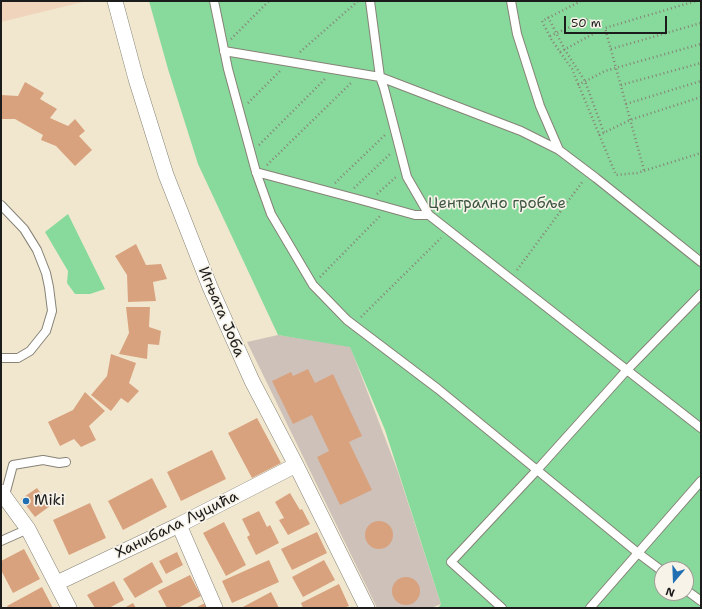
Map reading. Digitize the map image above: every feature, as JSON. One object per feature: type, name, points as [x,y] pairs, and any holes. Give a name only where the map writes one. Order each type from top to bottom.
[{"type":"street","name":"Игњата Јоба","points":[[115,1],[136,79],[158,151],[188,232],[236,347],[252,381],[296,465],[367,608]]},
{"type":"street","name":"Ханибала Луцића","points":[[57,583],[179,525],[296,465]]},
{"type":"street","points":[[3,494],[28,529],[69,608]]},
{"type":"street","points":[[179,525],[215,608]]},
{"type":"lane","points":[[214,1],[228,69],[239,112],[250,152],[271,214],[313,285],[353,324],[438,389],[654,565]]},
{"type":"lane","points":[[370,1],[380,77],[407,177],[429,215],[626,371],[701,428]]},
{"type":"lane","points":[[511,1],[517,34],[538,99],[559,150]]},
{"type":"lane","points":[[224,49],[380,77],[521,131],[559,150],[701,262]]},
{"type":"lane","points":[[258,172],[415,215],[429,215]]},
{"type":"lane","points":[[1,205],[24,230],[37,250],[46,273],[52,311],[46,331],[41,340],[30,351],[18,358],[1,358]]},
{"type":"lane","points":[[502,608],[452,562],[626,371],[701,294]]},
{"type":"lane","points":[[3,494],[13,465],[43,460],[66,462]]},
{"type":"lane","points":[[590,608],[701,481]]},
{"type":"lane","points":[[1,541],[28,529]]},
{"type":"path","points":[[224,49],[269,1]]},
{"type":"path","points":[[239,112],[290,62],[358,1]]},
{"type":"path","points":[[581,1],[542,20],[550,36],[572,69],[616,175],[637,173],[701,153]]},
{"type":"path","points":[[644,170],[605,28],[696,1]]},
{"type":"path","points":[[548,17],[565,50],[585,81],[604,133]]},
{"type":"path","points":[[550,36],[590,18]]},
{"type":"path","points":[[611,49],[701,23]]},
{"type":"path","points":[[560,52],[593,34]]},
{"type":"path","points":[[578,85],[616,67],[701,44]]},
{"type":"path","points":[[620,85],[701,63]]},
{"type":"path","points":[[250,152],[335,69]]},
{"type":"path","points":[[258,172],[361,74]]},
{"type":"path","points":[[626,104],[701,81]]},
{"type":"path","points":[[599,135],[630,120],[701,97]]},
{"type":"path","points":[[327,190],[394,126]]},
{"type":"path","points":[[346,196],[399,146]]},
{"type":"path","points":[[369,202],[405,168]]},
{"type":"path","points":[[510,279],[590,173]]},
{"type":"path","points":[[313,285],[388,208]]},
{"type":"path","points":[[353,324],[449,230]]},
{"type":"shaded area","points":[[1,1],[87,1],[1,22]]},
{"type":"shaded area","points":[[278,335],[350,346],[398,472],[441,604],[431,608],[377,608],[247,342]]},
{"type":"green space","name":"Централно гробље","points":[[149,1],[701,1],[701,608],[438,608],[441,604],[385,430],[350,347],[278,335],[198,164],[168,69]]},
{"type":"green space","points":[[68,214],[105,289],[90,294],[75,294],[67,283],[68,271],[45,232]]},
{"type":"building","points":[[25,82],[44,93],[40,99],[57,109],[50,118],[68,126],[75,119],[85,131],[79,136],[92,150],[75,166],[56,146],[41,140],[43,135],[15,119],[1,119],[1,95],[18,96]]},
{"type":"building","points":[[136,244],[146,265],[161,264],[167,279],[153,282],[156,301],[128,302],[127,275],[115,256]]},
{"type":"building","points":[[126,307],[150,307],[149,327],[161,331],[159,345],[148,344],[147,359],[119,354],[129,333]]},
{"type":"building","points":[[111,354],[136,363],[129,383],[139,391],[128,403],[121,398],[111,411],[91,395],[107,376]]},
{"type":"building","points":[[308,369],[315,383],[333,374],[362,436],[349,442],[372,490],[340,505],[317,457],[329,451],[312,415],[293,424],[272,381],[291,372],[293,376]]},
{"type":"building","points":[[85,392],[105,411],[89,426],[96,440],[81,447],[74,439],[60,446],[48,422],[73,410]]},
{"type":"building","points":[[257,418],[281,463],[252,478],[228,433]]},
{"type":"building","points":[[212,450],[226,479],[181,501],[167,472]]},
{"type":"building","points":[[152,478],[167,507],[123,530],[108,501]]},
{"type":"building","points":[[37,488],[50,506],[35,517],[21,499]]},
{"type":"building","points":[[290,493],[300,510],[302,509],[310,524],[288,535],[279,520],[284,518],[275,502]]},
{"type":"building","points":[[90,503],[106,538],[69,555],[53,520]]},
{"type":"building","points":[[259,511],[267,527],[270,525],[279,543],[256,555],[247,537],[250,535],[242,519]]},
{"type":"building","points":[[379,521],[389,525],[393,535],[389,545],[379,549],[369,545],[365,535],[369,525]]},
{"type":"building","points":[[224,522],[246,565],[226,576],[203,533]]},
{"type":"building","points":[[317,532],[327,553],[292,570],[281,549]]},
{"type":"building","points":[[24,549],[40,579],[13,593],[1,570],[1,561]]},
{"type":"building","points":[[177,552],[183,565],[166,574],[159,561]]},
{"type":"building","points":[[269,560],[279,582],[232,603],[222,581]]},
{"type":"building","points":[[324,560],[335,580],[303,597],[292,577]]},
{"type":"building","points":[[152,562],[163,582],[135,598],[123,579]]},
{"type":"building","points":[[190,575],[201,596],[178,608],[167,608],[158,591]]},
{"type":"building","points":[[406,577],[416,581],[420,591],[416,601],[406,605],[396,601],[392,591],[396,581]]},
{"type":"building","points":[[114,581],[124,600],[109,608],[95,608],[87,595]]},
{"type":"building","points":[[339,584],[349,606],[344,608],[303,608],[301,603]]},
{"type":"building","points":[[42,587],[53,608],[8,608],[7,606]]},
{"type":"building","points":[[271,592],[279,608],[241,608]]},
{"type":"building","points":[[133,603],[136,608],[124,608]]},
{"type":"building","points":[[205,603],[207,608],[195,608]]},
{"type":"place","name":"Miki","points":[[26,501]]}]
